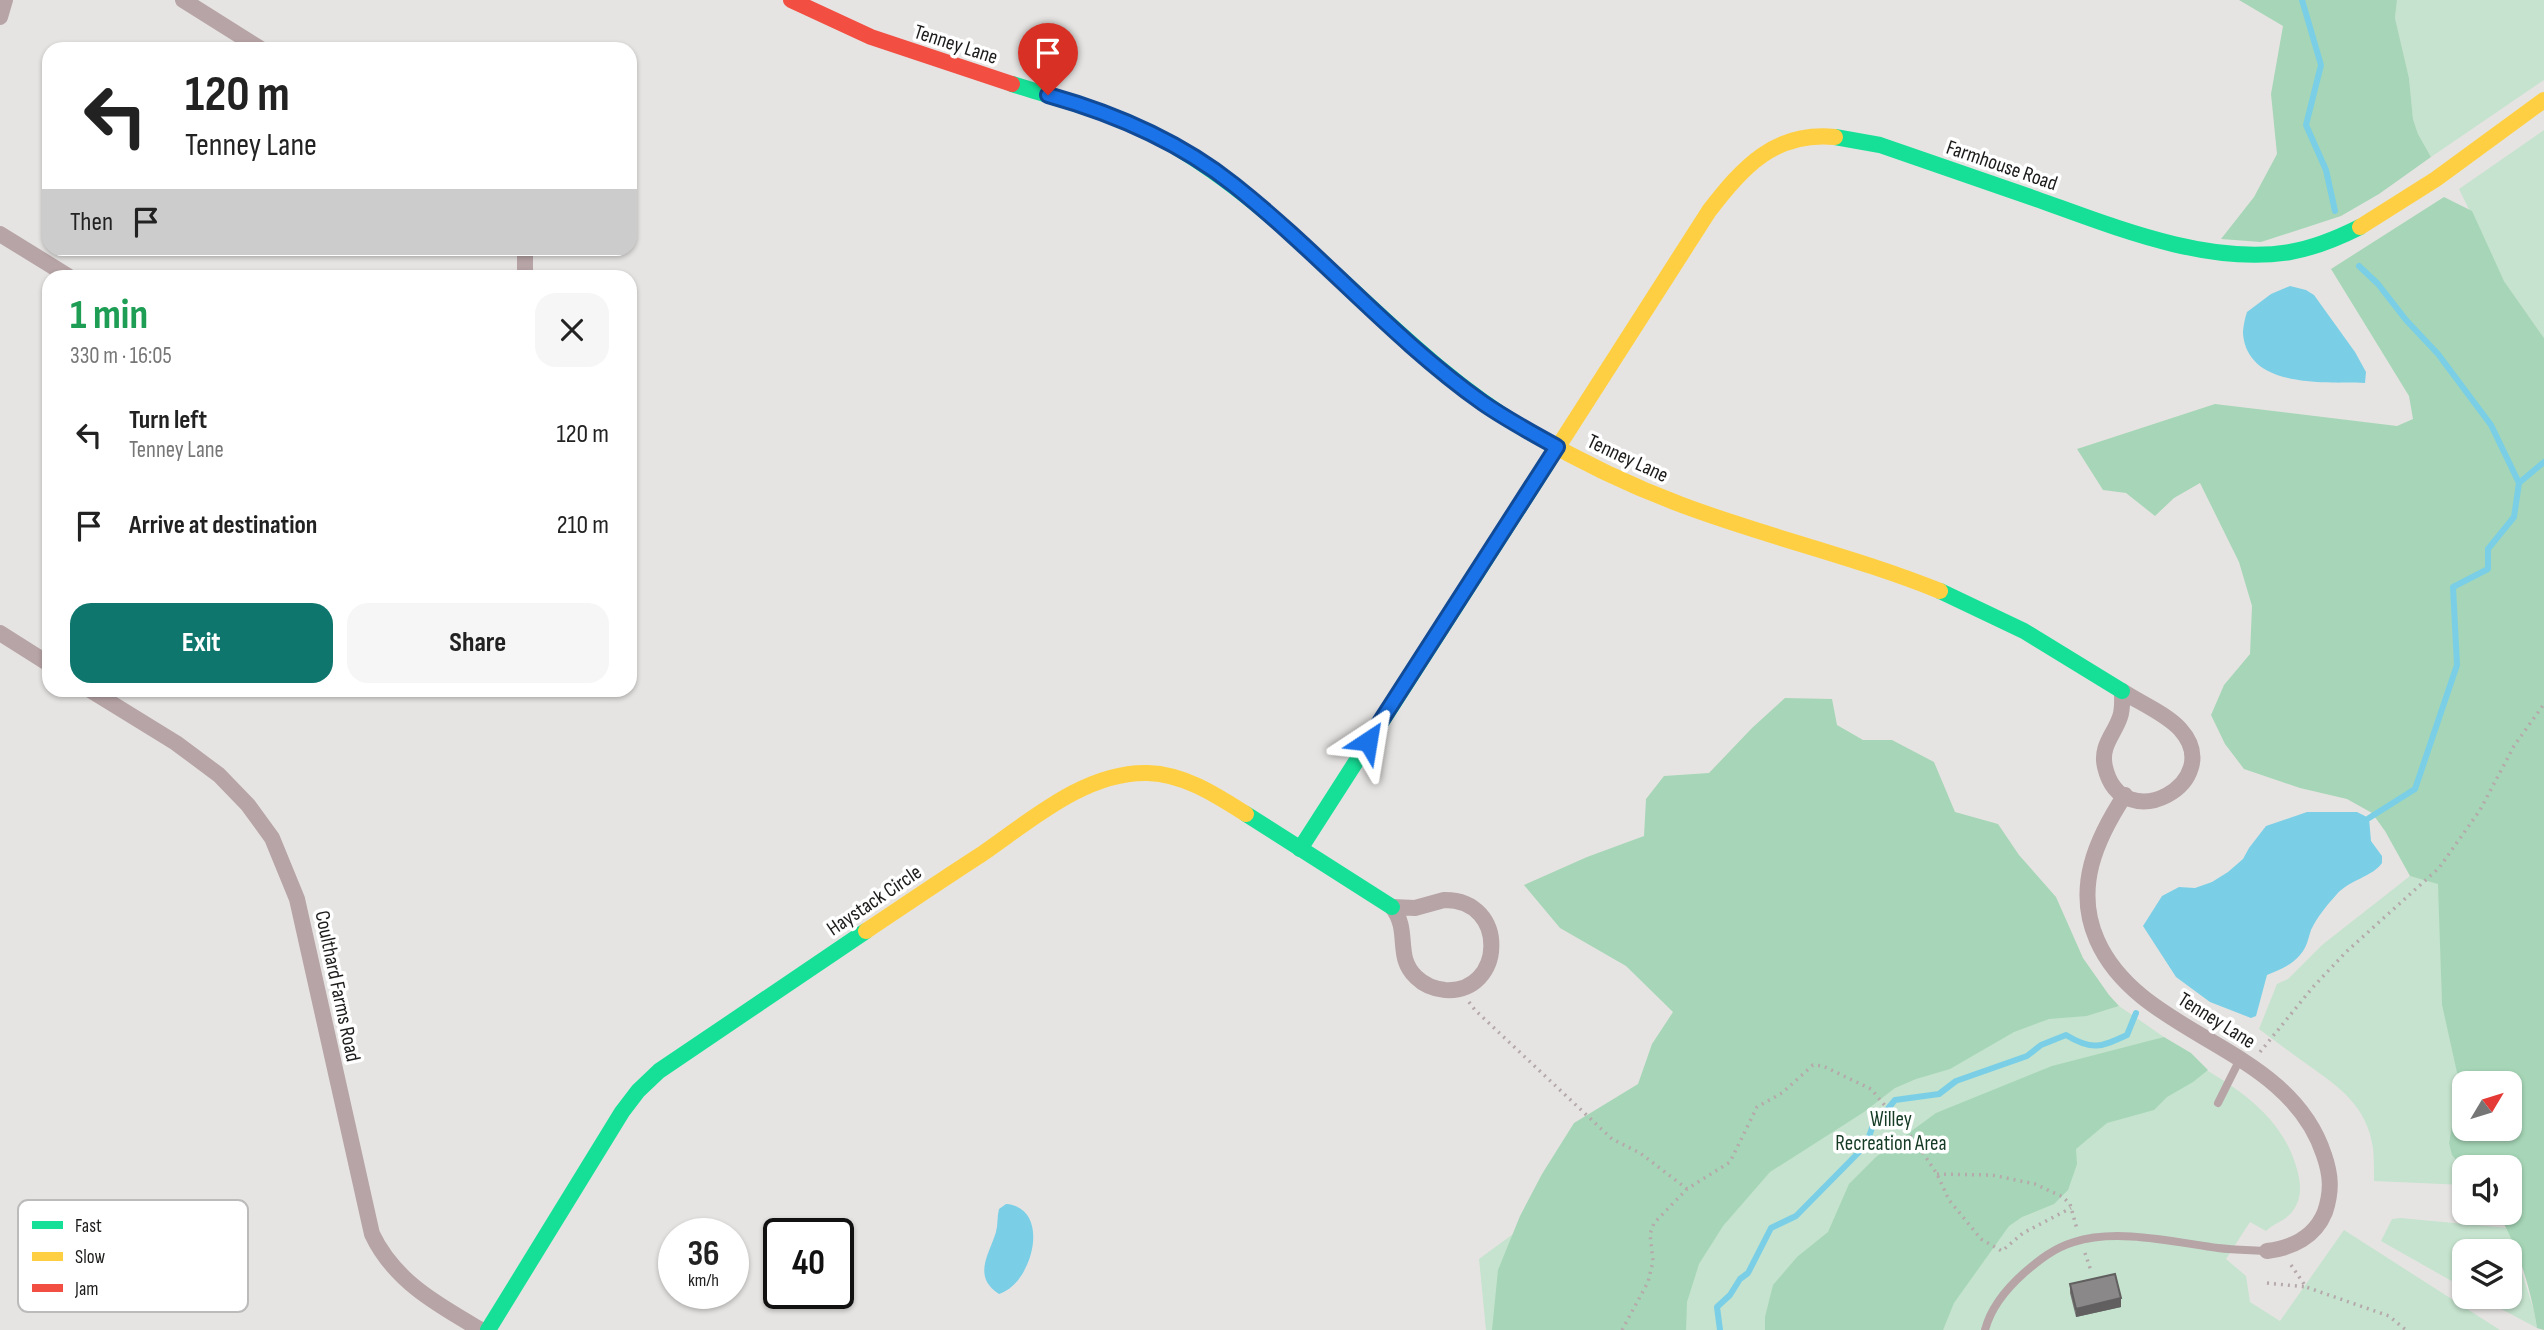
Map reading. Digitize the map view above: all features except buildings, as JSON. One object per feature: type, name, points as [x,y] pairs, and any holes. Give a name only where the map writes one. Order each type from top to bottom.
[{"type":"street","points":[[0,17],[5,0]]},
{"type":"street","points":[[183,0],[250,42]]},
{"type":"street","name":"Tenney Lane","points":[[791,0],[832,21],[909,51],[1103,112],[1178,147],[1233,184],[1270,215],[1453,380],[1484,404],[1557,447],[1642,490],[1680,505],[1884,570],[1989,611],[2046,643],[2180,729],[2191,754],[2185,780],[2172,794],[2156,801],[2147,802],[2125,795],[2110,818],[2090,864],[2088,910],[2105,954],[2144,997],[2284,1090],[2306,1116],[2321,1145],[2331,1181],[2329,1200],[2321,1221],[2302,1240],[2288,1247],[2267,1251]]},
{"type":"street","name":"Farmhouse Road","points":[[1300,849],[1718,198],[1749,163],[1766,152],[1787,142],[1814,136],[1868,142],[2154,239],[2206,249],[2262,255],[2282,254],[2323,244],[2386,212],[2544,100]]},
{"type":"street","points":[[0,234],[58,270]]},
{"type":"street","points":[[0,633],[42,660]]},
{"type":"street","points":[[2122,691],[2120,719],[2106,744],[2104,762],[2109,779],[2125,795]]},
{"type":"street","name":"Coulthard Farms Road","points":[[101,697],[176,743],[219,775],[248,805],[272,838],[297,899],[372,1234],[388,1261],[414,1288],[481,1330]]},
{"type":"street","name":"Haystack Circle","points":[[488,1330],[616,1121],[650,1080],[684,1052],[1059,802],[1111,776],[1160,773],[1191,782],[1392,907]]},
{"type":"street","points":[[1451,900],[1466,904],[1479,913],[1491,933],[1491,957],[1479,977],[1464,987],[1451,990],[1436,988],[1416,977],[1404,956],[1403,925],[1392,907],[1415,908],[1436,901],[1451,900]]},
{"type":"lane","points":[[2218,1103],[2246,1063]]},
{"type":"lane","points":[[1985,1330],[1998,1299],[2018,1278],[2049,1253],[2074,1241],[2114,1236],[2267,1251]]},
{"type":"path","points":[[2246,1063],[2346,952],[2439,868],[2480,810],[2514,746],[2544,704]]},
{"type":"path","points":[[1464,987],[1475,1010],[1612,1139],[1640,1153],[1687,1189]]},
{"type":"path","points":[[1622,1330],[1648,1282],[1653,1261],[1649,1242],[1651,1229],[1687,1189],[1730,1162],[1757,1107],[1782,1093],[1813,1065],[1824,1066],[1871,1088],[1917,1144],[1937,1174],[1949,1200],[1981,1239],[2002,1251],[2023,1233],[2071,1208]]},
{"type":"path","points":[[1937,1174],[1992,1175],[2024,1180],[2063,1197],[2071,1208],[2075,1223]]},
{"type":"path","points":[[2291,1265],[2306,1287]]},
{"type":"path","points":[[2267,1283],[2306,1287],[2389,1316],[2406,1330]]},
{"type":"green space","points":[[2239,0],[2397,0],[2395,18],[2409,78],[2413,119],[2431,157],[2379,194],[2341,216],[2261,242],[2221,239],[2254,197],[2277,154],[2271,94],[2283,26]]},
{"type":"green space","points":[[2397,0],[2544,0],[2544,80],[2431,157],[2413,119],[2409,78],[2395,18]]},
{"type":"green space","points":[[2544,130],[2544,338],[2504,281],[2459,189]]},
{"type":"green space","points":[[2444,197],[2472,211],[2504,281],[2544,338],[2544,1330],[2537,1328],[2522,1266],[2522,1239],[2511,1239],[2504,1225],[2522,1225],[2522,1155],[2452,1155],[2449,1143],[2452,1125],[2452,1141],[2522,1141],[2522,1071],[2457,1071],[2442,1005],[2438,884],[2410,876],[2372,813],[2347,799],[2300,788],[2244,769],[2225,744],[2211,715],[2224,685],[2250,654],[2252,606],[2239,562],[2200,483],[2174,498],[2155,516],[2126,493],[2103,490],[2077,449],[2215,404],[2397,426],[2413,419],[2409,396],[2331,269]]},
{"type":"green space","points":[[1785,698],[1832,699],[1837,725],[1863,740],[1892,740],[1934,762],[1955,812],[1998,824],[2019,855],[2056,897],[2083,958],[2119,1006],[2087,1016],[2049,1019],[2014,1032],[1950,1069],[1895,1088],[1864,1112],[1770,1172],[1723,1226],[1699,1264],[1687,1302],[1686,1330],[1492,1330],[1498,1270],[1520,1216],[1542,1174],[1574,1123],[1638,1084],[1652,1044],[1673,1012],[1626,966],[1560,928],[1524,885],[1587,857],[1644,836],[1646,799],[1664,776],[1709,773]]},
{"type":"green space","name":"Willey Recreation Area","points":[[1823,854],[2087,1016],[2119,1006],[2164,1037],[2155,1040],[2218,1077],[2257,1106],[2287,1143],[2296,1166],[2300,1190],[2296,1207],[2289,1215],[2266,1231],[2250,1222],[2226,1259],[2246,1276],[2250,1302],[2280,1321],[2344,1230],[2452,1299],[2452,1309],[2467,1309],[2500,1330],[1486,1330],[1479,1259],[1659,1127]]},
{"type":"green space","points":[[2410,876],[2439,883],[2442,1005],[2457,1071],[2452,1071],[2452,1125],[2449,1143],[2453,1155],[2452,1184],[2374,1181],[2370,1133],[2358,1109],[2330,1081],[2259,1029],[2277,984],[2288,979],[2322,945]]},
{"type":"green space","points":[[2164,1037],[2191,1053],[2208,1070],[2167,1097],[2154,1110],[2107,1123],[2076,1149],[2077,1164],[2068,1190],[2054,1204],[2022,1217],[2009,1226],[1954,1303],[1943,1330],[1765,1330],[1765,1317],[1773,1285],[1797,1257],[1828,1232],[1849,1184],[1876,1157],[1936,1113],[2052,1066]]},
{"type":"green space","points":[[2392,1219],[2508,1228],[2511,1239],[2452,1239],[2452,1281],[2381,1241]]},
{"type":"green space","points":[[2522,1273],[2534,1311],[2537,1328],[2501,1309],[2522,1309]]},
{"type":"water","points":[[2290,286],[2314,295],[2355,352],[2366,372],[2365,383],[2291,379],[2259,365],[2248,352],[2243,334],[2247,312],[2271,294]]},
{"type":"water","points":[[2307,812],[2357,812],[2369,818],[2371,841],[2382,856],[2382,863],[2373,872],[2337,894],[2326,906],[2297,959],[2267,975],[2256,1016],[2251,1018],[2210,1002],[2176,977],[2143,926],[2162,896],[2179,887],[2195,888],[2212,882],[2243,859],[2266,826]]},
{"type":"water","points":[[1006,1204],[1020,1208],[1029,1218],[1033,1231],[1032,1246],[1021,1276],[1011,1287],[999,1294],[986,1280],[984,1273],[996,1232],[999,1209]]},
{"type":"waterway","points":[[2302,0],[2321,65],[2306,125],[2326,170],[2335,211]]},
{"type":"waterway","points":[[2359,266],[2378,284],[2406,320],[2438,354],[2491,425],[2519,483]]},
{"type":"waterway","points":[[2369,818],[2415,789],[2457,665],[2453,587],[2488,569],[2488,549],[2514,517],[2519,483],[2544,462]]},
{"type":"waterway","points":[[1720,1330],[1717,1307],[1748,1273],[1771,1228],[1796,1216],[1866,1145],[1872,1128],[1895,1100],[1939,1094],[1956,1081],[2027,1056],[2041,1045],[2066,1035],[2096,1046],[2110,1042],[2127,1035],[2136,1013]]},
{"type":"traffic: fast","points":[[1012,84],[1119,119],[1179,149],[1226,181],[1271,217],[1440,369],[1533,434]]},
{"type":"traffic: fast","points":[[1835,137],[1880,145],[2128,231],[2194,249],[2259,255],[2290,252],[2326,242],[2360,227]]},
{"type":"traffic: fast","points":[[1300,849],[1547,464]]},
{"type":"traffic: fast","points":[[1940,591],[2024,631],[2122,691]]},
{"type":"traffic: fast","points":[[1246,814],[1392,907]]},
{"type":"traffic: fast","points":[[488,1330],[622,1112],[638,1091],[659,1071],[866,931]]},
{"type":"traffic: slow","points":[[2360,227],[2436,179],[2544,100]]},
{"type":"traffic: slow","points":[[1547,464],[1709,211],[1735,180],[1762,155],[1778,146],[1795,140],[1835,137]]},
{"type":"traffic: slow","points":[[1533,434],[1606,473],[1663,498],[1940,591]]},
{"type":"traffic: slow","points":[[866,931],[1039,813],[1103,780],[1148,773],[1174,777],[1199,787],[1246,814]]},
{"type":"traffic: jam","points":[[791,0],[871,37],[1012,84]]},
{"type":"route","points":[[1048,95],[1127,121],[1178,147],[1233,184],[1453,380],[1484,404],[1557,447],[1368,741]]}]
